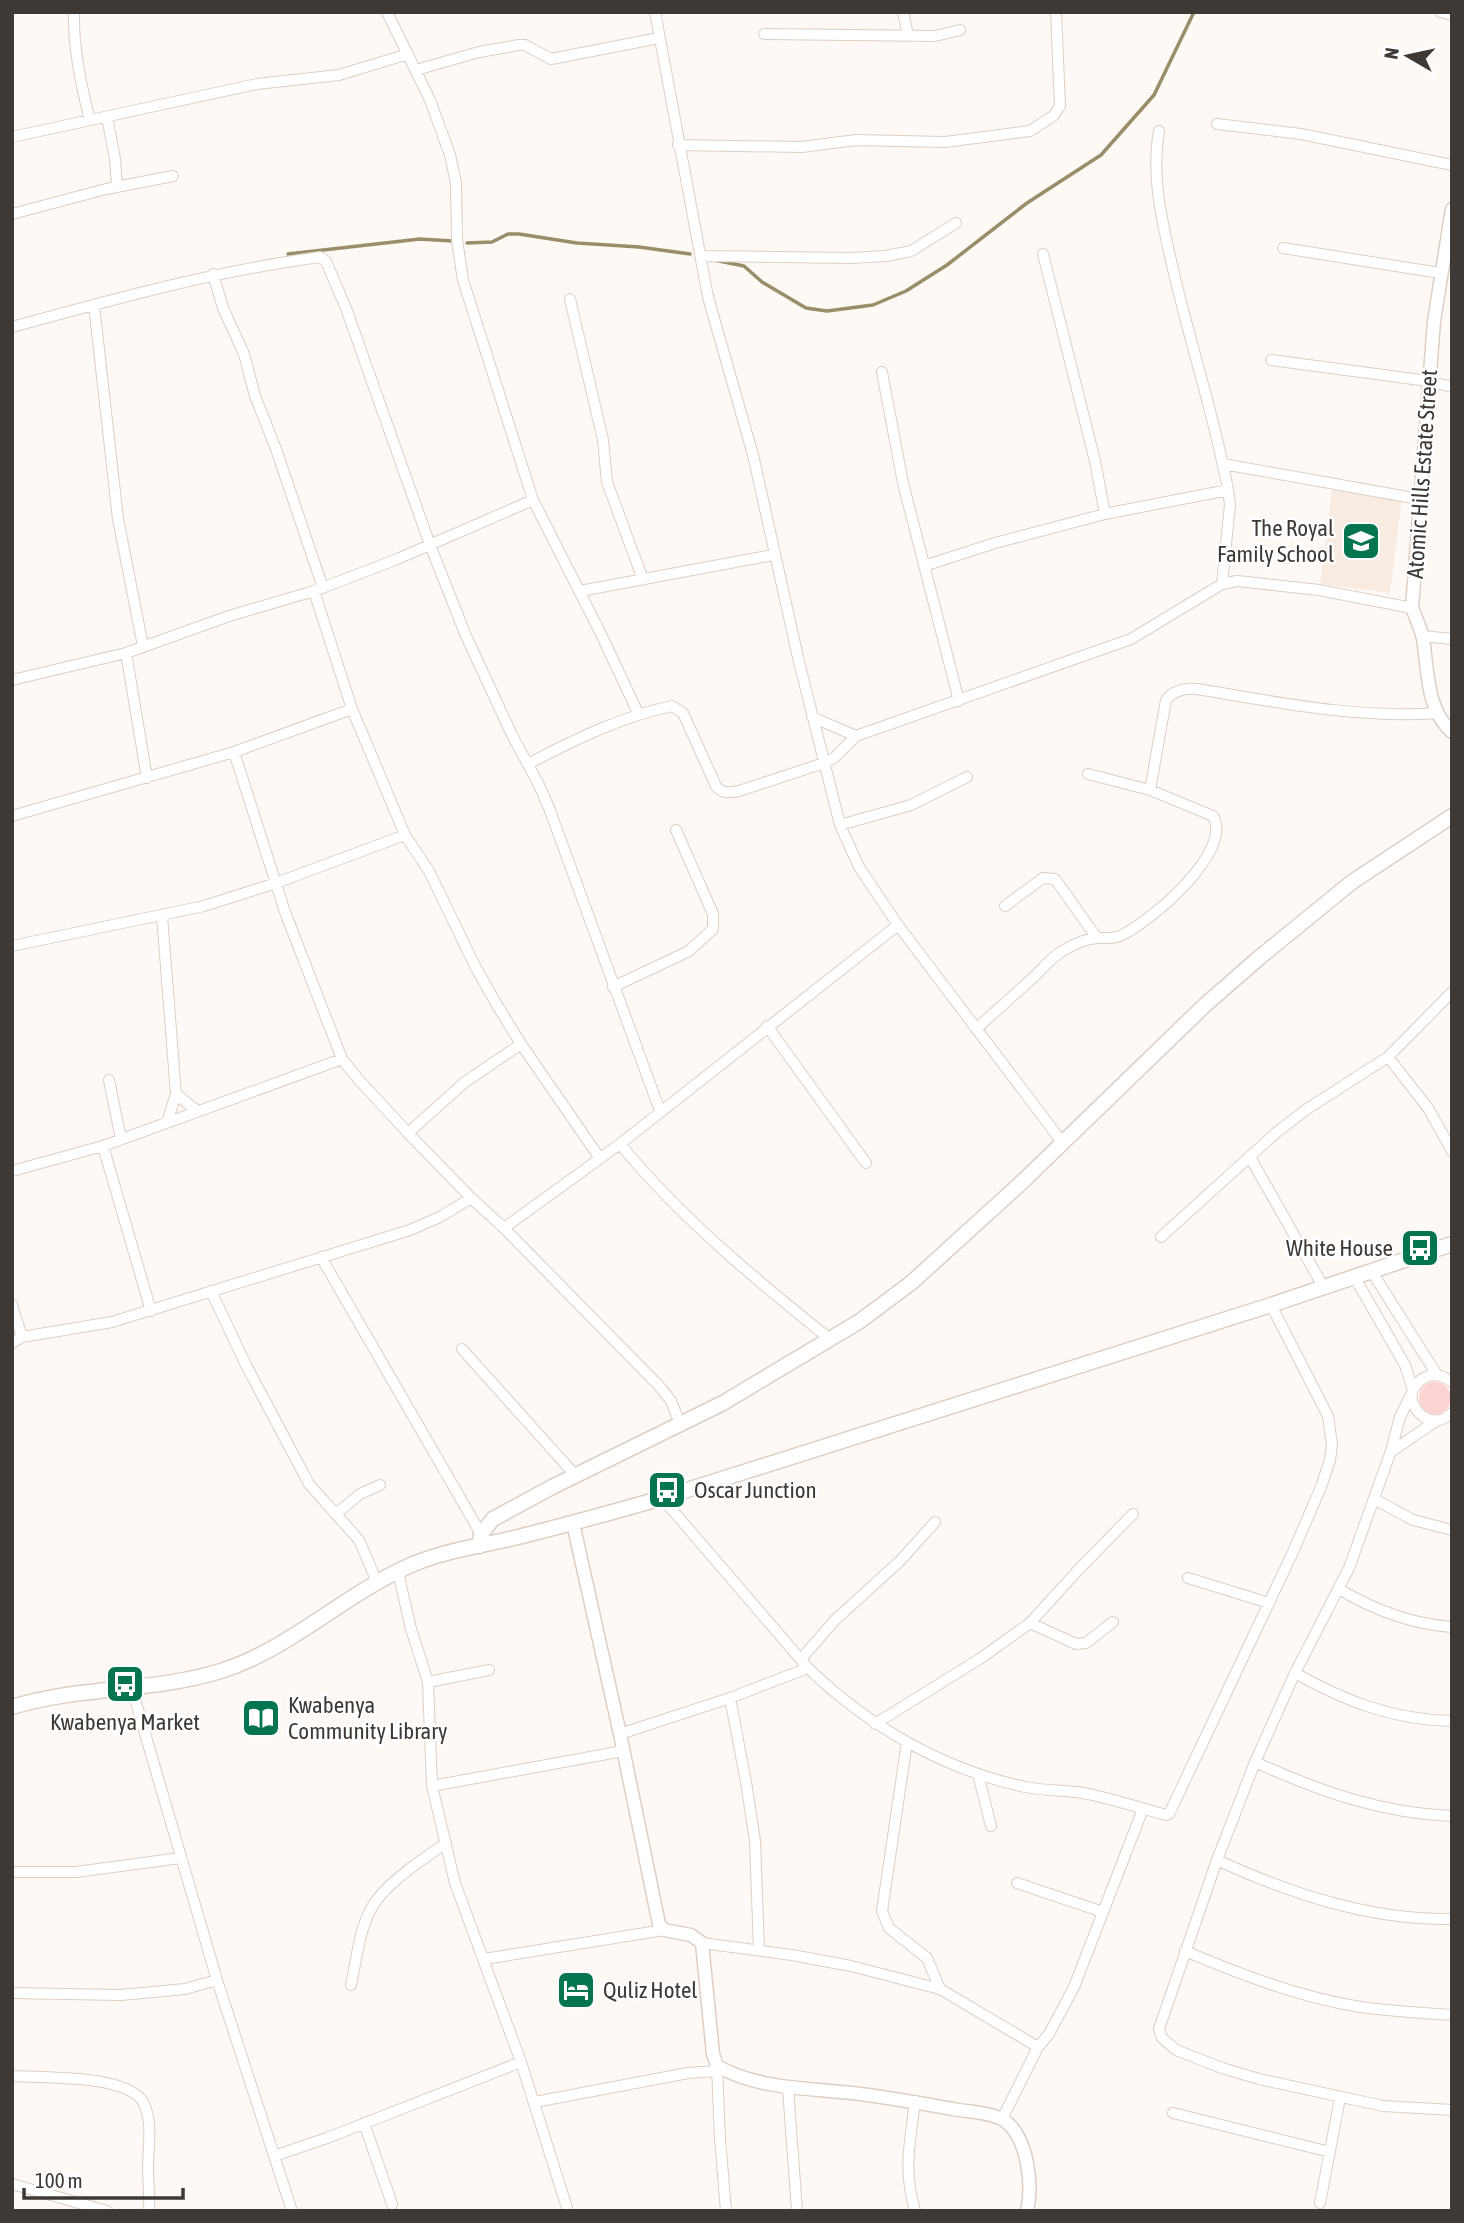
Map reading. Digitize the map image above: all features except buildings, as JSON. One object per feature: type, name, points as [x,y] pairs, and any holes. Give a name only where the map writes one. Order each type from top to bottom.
[{"type":"main road","points":[[480,1540],[493,1519],[681,1426],[831,1340],[911,1283],[1020,1184],[1205,1005],[1260,957],[1352,882],[1452,816]]},
{"type":"main road","points":[[12,1707],[63,1695],[132,1689],[186,1680],[234,1667],[299,1631],[377,1582],[480,1540],[573,1523],[662,1497],[1271,1305],[1452,1244]]},
{"type":"street","points":[[74,12],[79,66],[90,120]]},
{"type":"street","points":[[387,12],[430,100],[450,155],[456,183],[457,240],[463,280],[533,500],[580,590],[638,713]]},
{"type":"street","points":[[655,12],[708,297],[753,455],[773,555],[840,825],[859,867],[898,925],[1062,1142]]},
{"type":"street","points":[[903,12],[908,35]]},
{"type":"street","points":[[678,145],[802,147],[856,139],[946,142],[1030,131],[1053,116],[1060,106],[1056,12]]},
{"type":"street","points":[[1440,12],[1452,15]]},
{"type":"street","points":[[764,34],[935,36],[960,30]]},
{"type":"street","points":[[416,70],[479,52],[519,45],[525,45],[551,59],[659,38]]},
{"type":"street","points":[[12,136],[257,84],[339,75],[408,54]]},
{"type":"street","points":[[107,117],[117,187]]},
{"type":"street","points":[[1217,124],[1301,134],[1452,165]]},
{"type":"street","points":[[1159,131],[1156,148],[1157,195],[1181,307],[1228,490],[1230,505],[1222,584]]},
{"type":"street","points":[[12,214],[117,187],[173,176]]},
{"type":"street","name":"Atomic Hills Estate Street","points":[[1452,209],[1440,273],[1428,381],[1412,608],[1422,636],[1427,678],[1438,713],[1452,732]]},
{"type":"street","points":[[701,256],[886,256],[911,251],[956,223]]},
{"type":"street","points":[[1283,248],[1440,273]]},
{"type":"street","points":[[1043,254],[1095,461],[1105,514]]},
{"type":"street","points":[[12,327],[255,265],[320,257],[326,261],[383,408],[430,545],[482,672],[549,808],[612,987],[660,1111]]},
{"type":"street","points":[[213,274],[223,308],[244,354],[255,396],[276,449],[352,709],[405,835],[429,871],[476,968],[521,1044],[599,1157]]},
{"type":"street","points":[[570,299],[603,440],[607,482],[642,578]]},
{"type":"street","points":[[94,305],[118,519],[144,646]]},
{"type":"street","points":[[1271,360],[1428,381],[1452,387]]},
{"type":"street","points":[[882,372],[904,484],[959,701]]},
{"type":"street","points":[[1223,464],[1419,499]]},
{"type":"street","points":[[924,566],[995,543],[1105,514],[1228,490]]},
{"type":"street","points":[[12,680],[126,653],[229,616],[319,590],[533,500]]},
{"type":"street","points":[[580,590],[773,555]]},
{"type":"street","points":[[528,764],[572,741],[638,713],[672,706],[679,709],[719,791],[726,793],[748,789],[824,763],[834,758],[856,736],[1131,639],[1222,584],[1237,582],[1319,590],[1412,608]]},
{"type":"street","points":[[1422,636],[1452,639]]},
{"type":"street","points":[[126,653],[147,778]]},
{"type":"street","points":[[1150,790],[1166,700],[1184,689],[1381,715],[1438,713]]},
{"type":"street","points":[[12,816],[234,752],[352,709]]},
{"type":"street","points":[[812,717],[856,736]]},
{"type":"street","points":[[234,752],[305,968],[342,1059],[471,1198],[504,1228],[660,1387],[671,1401],[681,1426]]},
{"type":"street","points":[[976,1029],[1064,950],[1097,938],[1115,938],[1143,924],[1168,903],[1197,871],[1214,840],[1217,823],[1213,816],[1150,790],[1088,774]]},
{"type":"street","points":[[840,825],[911,805],[967,778]]},
{"type":"street","points":[[612,987],[689,951],[713,929],[713,914],[676,830]]},
{"type":"street","points":[[12,946],[162,916],[276,883],[405,835]]},
{"type":"street","points":[[1005,906],[1044,878],[1055,879],[1097,938]]},
{"type":"street","points":[[162,916],[176,1094],[167,1122]]},
{"type":"street","points":[[504,1228],[620,1143],[898,925]]},
{"type":"street","points":[[1161,1237],[1307,1109],[1388,1057],[1452,992]]},
{"type":"street","points":[[768,1026],[866,1163]]},
{"type":"street","points":[[408,1133],[465,1082],[521,1044]]},
{"type":"street","points":[[1388,1057],[1428,1108],[1452,1151]]},
{"type":"street","points":[[12,1171],[103,1146],[342,1059]]},
{"type":"street","points":[[109,1080],[121,1139]]},
{"type":"street","points":[[176,1094],[197,1111]]},
{"type":"street","points":[[620,1143],[675,1206],[721,1250],[831,1340]]},
{"type":"street","points":[[103,1146],[151,1311]]},
{"type":"street","points":[[1250,1157],[1324,1288]]},
{"type":"street","points":[[12,1343],[22,1337],[112,1322],[151,1311],[410,1230],[440,1217],[471,1198]]},
{"type":"street","points":[[321,1257],[480,1540]]},
{"type":"street","points":[[1372,1272],[1437,1375],[1452,1382]]},
{"type":"street","points":[[1355,1278],[1405,1365],[1416,1412],[1421,1417],[1446,1419]]},
{"type":"street","points":[[211,1291],[246,1366],[309,1484],[359,1540],[377,1582]]},
{"type":"street","points":[[1371,1302],[1386,1295]]},
{"type":"street","points":[[12,1305],[22,1337]]},
{"type":"street","points":[[662,1497],[804,1663],[831,1690],[875,1724],[944,1762],[978,1774],[1025,1787],[1088,1794],[1166,1815],[1172,1812],[1269,1603],[1321,1487],[1330,1460],[1332,1445],[1328,1416],[1271,1305]]},
{"type":"street","points":[[462,1349],[576,1476]]},
{"type":"street","points":[[1437,1375],[1423,1378],[1412,1392],[1400,1418],[1374,1499],[1339,1590],[1295,1673],[1255,1762],[1160,2022],[1160,2035],[1168,2045],[1222,2068],[1383,2106],[1452,2110]]},
{"type":"street","points":[[1391,1451],[1446,1419]]},
{"type":"street","points":[[336,1514],[360,1494],[380,1485]]},
{"type":"street","points":[[1374,1499],[1413,1520],[1452,1530]]},
{"type":"street","points":[[875,1724],[996,1648],[1030,1623],[1133,1514]]},
{"type":"street","points":[[620,1734],[730,1698],[804,1663],[835,1620],[900,1561],[935,1522]]},
{"type":"street","points":[[573,1523],[620,1734],[652,1896],[659,1924],[664,1930]]},
{"type":"street","points":[[398,1572],[411,1629],[428,1682],[432,1786],[455,1884],[535,2102],[568,2211]]},
{"type":"street","points":[[1188,1578],[1269,1603]]},
{"type":"street","points":[[1339,1590],[1389,1614],[1452,1627]]},
{"type":"street","points":[[1030,1623],[1076,1644],[1086,1643],[1113,1622]]},
{"type":"street","points":[[428,1682],[489,1670]]},
{"type":"street","points":[[1295,1673],[1334,1694],[1369,1708],[1421,1719],[1452,1721]]},
{"type":"street","points":[[132,1689],[217,1980],[292,2211]]},
{"type":"street","points":[[730,1698],[755,1841],[759,1950]]},
{"type":"street","points":[[907,1742],[883,1911],[889,1928],[927,1958],[940,1989]]},
{"type":"street","points":[[432,1786],[623,1751]]},
{"type":"street","points":[[1255,1762],[1309,1786],[1354,1801],[1402,1812],[1452,1816]]},
{"type":"street","points":[[978,1774],[991,1826]]},
{"type":"street","points":[[1002,2119],[1038,2047],[1049,2035],[1065,2005],[1143,1809]]},
{"type":"street","points":[[351,1984],[365,1927],[378,1898],[417,1862],[446,1843]]},
{"type":"street","points":[[12,1871],[76,1872],[180,1858]]},
{"type":"street","points":[[1217,1860],[1277,1886],[1342,1906],[1411,1917],[1452,1919]]},
{"type":"street","points":[[1017,1883],[1103,1912]]},
{"type":"street","points":[[484,1959],[664,1930],[691,1935],[702,1943],[851,1966],[940,1989],[1038,2047]]},
{"type":"street","points":[[702,1943],[713,2054],[717,2068],[726,2211]]},
{"type":"street","points":[[1185,1951],[1259,1981],[1334,2001],[1361,2007],[1452,2015]]},
{"type":"street","points":[[12,1993],[121,1995],[185,1989],[217,1980]]},
{"type":"street","points":[[274,2156],[521,2062]]},
{"type":"street","points":[[535,2102],[717,2068],[738,2077],[788,2088],[915,2101],[1002,2119],[1016,2134],[1028,2165],[1030,2182],[1027,2211]]},
{"type":"street","points":[[12,2076],[91,2080],[122,2086],[135,2093],[144,2102],[149,2121],[149,2211]]},
{"type":"street","points":[[788,2088],[797,2211]]},
{"type":"street","points":[[1320,2203],[1340,2098]]},
{"type":"street","points":[[915,2101],[907,2168],[908,2186],[915,2211]]},
{"type":"street","points":[[1173,2113],[1330,2152]]},
{"type":"street","points":[[364,2123],[392,2204]]},
{"type":"street","points":[[12,2184],[107,2211]]},
{"type":"shaded area","name":"The Royal Family School","points":[[1332,488],[1402,498],[1390,593],[1320,584]]},
{"type":"shaded area","points":[[1435,1382],[1446,1387],[1451,1398],[1446,1409],[1435,1414],[1424,1409],[1419,1398],[1424,1387]]},
{"type":"waterway","points":[[714,260],[744,266],[762,282],[806,308],[827,311],[873,305],[906,291],[947,265],[1027,203],[1101,155],[1154,95],[1194,12]]},
{"type":"waterway","points":[[467,243],[492,242],[508,234],[519,234],[577,243],[690,254]]},
{"type":"waterway","points":[[288,254],[420,239],[452,241]]},
{"type":"place","name":"The Royal Family School","points":[[1361,541]]},
{"type":"place","name":"White House","points":[[1420,1248]]},
{"type":"place","name":"Oscar Junction","points":[[667,1490]]},
{"type":"place","name":"Kwabenya Market","points":[[125,1684]]},
{"type":"place","name":"Kwabenya Community Library","points":[[261,1718]]},
{"type":"place","name":"Quliz Hotel","points":[[576,1990]]}]
